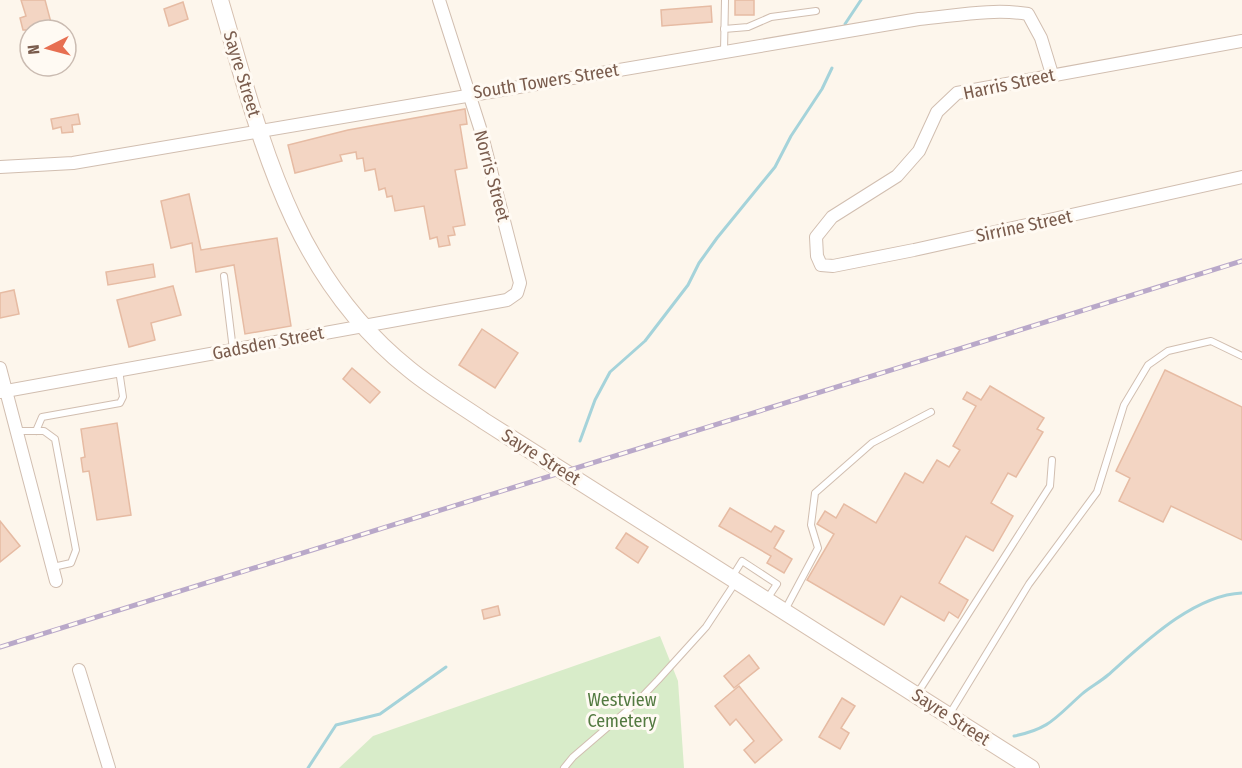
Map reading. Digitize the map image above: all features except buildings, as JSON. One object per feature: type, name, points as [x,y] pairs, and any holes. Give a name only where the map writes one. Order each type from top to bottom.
[{"type":"main road","name":"Sayre Street","points":[[220,0],[282,198],[300,235],[322,272],[364,326],[409,369],[484,421],[1031,768]]},
{"type":"street","name":"Norris Street","points":[[440,0],[469,94],[520,284]]},
{"type":"street","name":"South Towers Street","points":[[0,167],[73,163],[260,133],[469,94],[919,19],[1016,12],[1028,14],[1033,20],[1052,74]]},
{"type":"street","name":"Harris Street","points":[[816,251],[816,237],[832,217],[897,176],[919,151],[937,112],[957,93],[1242,41]]},
{"type":"street","name":"Sirrine Street","points":[[816,251],[821,265],[833,266],[1242,177]]},
{"type":"street","name":"Gadsden Street","points":[[4,391],[364,326],[423,313],[507,300],[517,293],[520,284]]},
{"type":"street","points":[[0,368],[4,391],[18,431],[56,581]]},
{"type":"street","points":[[80,669],[109,768]]},
{"type":"lane","points":[[724,52],[725,0]]},
{"type":"lane","points":[[724,29],[748,27],[771,17],[816,11]]},
{"type":"lane","points":[[224,276],[233,350]]},
{"type":"lane","points":[[949,716],[1029,584],[1097,492],[1124,405],[1148,365],[1168,351],[1211,341],[1242,357]]},
{"type":"lane","points":[[36,431],[42,417],[120,403],[123,397],[119,370]]},
{"type":"lane","points":[[784,611],[818,548],[811,525],[815,493],[872,443],[932,412]]},
{"type":"lane","points":[[18,431],[50,434],[55,439],[76,550],[71,563],[53,567]]},
{"type":"lane","points":[[917,695],[1050,486],[1052,460]]},
{"type":"lane","points":[[564,768],[573,757],[637,702],[706,627],[735,579]]},
{"type":"green space","name":"Westview Cemetery","points":[[660,636],[678,681],[684,768],[339,768],[373,736]]},
{"type":"waterway","points":[[845,24],[861,0]]},
{"type":"waterway","points":[[580,441],[595,400],[610,372],[645,341],[688,285],[699,263],[717,238],[775,167],[791,136],[822,89],[832,68]]},
{"type":"waterway","points":[[1014,736],[1036,730],[1059,716],[1082,694],[1105,678],[1153,636],[1187,612],[1205,602],[1242,593]]},
{"type":"waterway","points":[[308,768],[336,725],[380,714],[446,667]]},
{"type":"railway","points":[[0,647],[1242,261]]}]
